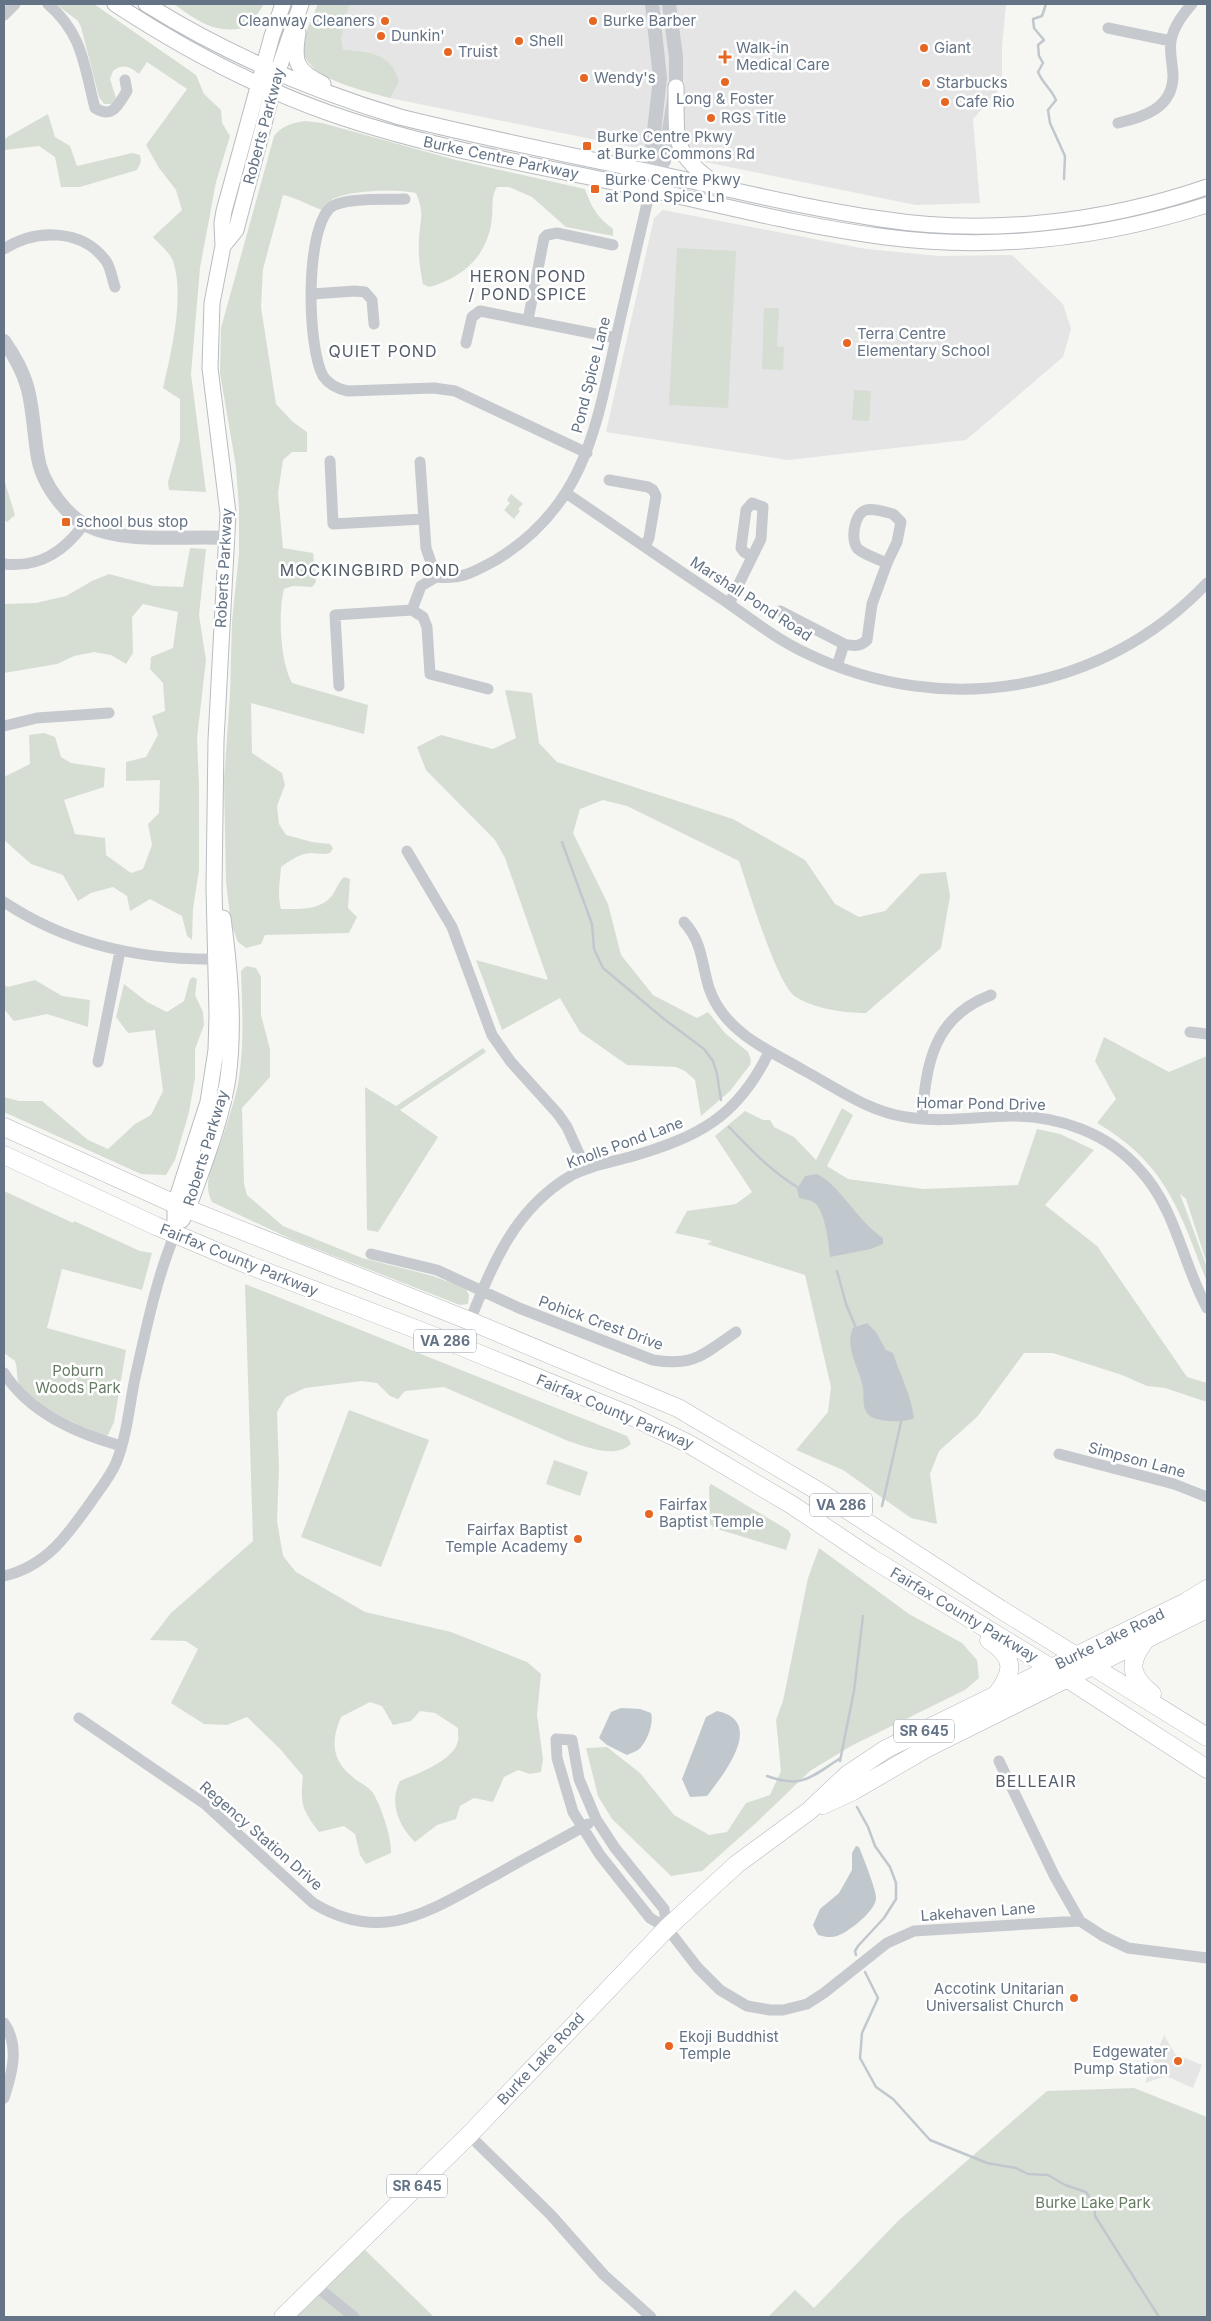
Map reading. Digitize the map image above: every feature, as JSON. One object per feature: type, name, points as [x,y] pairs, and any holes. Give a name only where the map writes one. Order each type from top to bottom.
[{"type":"main road","name":"Burke Centre Parkway","points":[[116,4],[179,43],[259,84],[329,113],[419,140],[861,234],[946,242],[988,242],[1074,236],[1119,229],[1170,217],[1207,205]]},
{"type":"main road","name":"Burke Centre Parkway","points":[[146,4],[206,39],[277,74],[336,97],[400,117],[723,188],[883,220],[983,226],[1028,224],[1111,213],[1176,198],[1207,187]]},
{"type":"main road","name":"Roberts Parkway","points":[[174,1234],[181,1206],[221,1111],[228,1079],[231,1034],[222,959],[216,832],[220,657],[228,538],[227,487],[210,368],[212,303],[223,246],[222,223],[224,211],[263,67],[283,4]]},
{"type":"main road","name":"Roberts Parkway","points":[[223,246],[236,230],[277,74],[302,4]]},
{"type":"main road","points":[[302,4],[295,52],[296,60],[303,72],[328,86],[374,104],[400,117]]},
{"type":"main road","points":[[676,87],[677,137],[682,152],[696,170],[723,188]]},
{"type":"main road","points":[[650,190],[654,173]]},
{"type":"main road","name":"Fairfax County Parkway","points":[[4,1127],[181,1206],[470,1321],[678,1408],[823,1494],[1076,1656],[1201,1733]]},
{"type":"main road","name":"Fairfax County Parkway","points":[[4,1155],[174,1234],[251,1266],[460,1346],[660,1429],[792,1504],[871,1558],[1051,1668],[1207,1769]]},
{"type":"main road","name":"Burke Lake Road","points":[[283,2317],[469,2135],[667,1928],[737,1864],[809,1811],[847,1775],[886,1749],[1186,1602],[1207,1589]]},
{"type":"main road","points":[[946,1604],[1006,1654],[1010,1670],[1008,1680],[997,1694]]},
{"type":"main road","name":"Burke Lake Road","points":[[809,1811],[853,1791],[926,1748],[1144,1642],[1207,1609]]},
{"type":"main road","points":[[1144,1642],[1136,1653],[1133,1663],[1134,1673],[1138,1682],[1201,1733]]},
{"type":"street","points":[[4,15],[16,4]]},
{"type":"street","points":[[48,4],[63,16],[74,32],[80,47],[95,108],[103,113],[111,112],[117,107],[128,91],[125,80]]},
{"type":"street","points":[[652,4],[660,78],[651,158],[654,173]]},
{"type":"street","points":[[654,173],[664,161],[676,87],[676,57],[669,4]]},
{"type":"street","points":[[1118,123],[1149,114],[1165,99],[1172,82],[1171,41],[1183,14],[1192,4]]},
{"type":"street","points":[[1108,28],[1171,41]]},
{"type":"street","name":"Pond Spice Lane","points":[[436,577],[452,579],[461,577],[502,556],[542,521],[566,493],[587,453],[603,401],[650,190]]},
{"type":"street","points":[[405,199],[343,202],[330,208],[323,218],[311,263],[312,323],[324,376],[331,385],[348,391],[434,388],[455,391],[587,453]]},
{"type":"street","points":[[528,320],[544,238],[547,235],[557,233],[613,245]]},
{"type":"street","points":[[4,249],[30,236],[47,234],[73,238],[92,248],[102,256],[108,263],[115,287]]},
{"type":"street","points":[[312,294],[365,292],[372,300],[374,324]]},
{"type":"street","points":[[466,343],[472,319],[476,312],[486,312],[616,338]]},
{"type":"street","points":[[4,341],[18,362],[29,388],[34,415],[37,453],[43,476],[62,505],[84,524],[98,531],[125,536],[228,538]]},
{"type":"street","points":[[330,461],[332,524],[423,519]]},
{"type":"street","points":[[412,610],[422,586],[436,577],[426,548],[420,462]]},
{"type":"street","points":[[609,480],[648,486],[653,490],[656,496],[649,538],[644,546]]},
{"type":"street","name":"Marshall Pond Road","points":[[566,493],[781,640],[806,654],[883,682],[928,689],[977,690],[1033,682],[1076,669],[1130,645],[1170,617],[1207,582]]},
{"type":"street","points":[[780,611],[844,644],[863,645],[867,640],[872,604],[887,562],[897,542],[901,522],[893,514],[868,510],[861,512],[857,516],[854,542],[856,546],[860,550],[887,562]]},
{"type":"street","points":[[4,564],[24,565],[49,558],[72,540],[84,524]]},
{"type":"street","points":[[729,604],[751,556]]},
{"type":"street","points":[[339,686],[335,615],[412,610],[423,617],[427,627],[430,674],[488,689]]},
{"type":"street","points":[[837,666],[844,644]]},
{"type":"street","points":[[4,726],[37,718],[109,713]]},
{"type":"street","points":[[406,851],[452,928],[492,1035],[510,1062],[558,1114],[567,1127],[586,1169]]},
{"type":"street","points":[[4,902],[54,931],[120,952],[175,958],[222,959]]},
{"type":"street","name":"Homar Pond Drive","points":[[684,922],[698,940],[709,988],[721,1011],[741,1033],[770,1052],[864,1105],[890,1114],[922,1119],[968,1120],[1010,1116],[1041,1118],[1080,1128],[1114,1147],[1139,1169],[1161,1198],[1207,1308]]},
{"type":"street","points":[[98,1062],[120,952]]},
{"type":"street","points":[[922,1119],[924,1088],[930,1059],[941,1034],[962,1010],[991,996]]},
{"type":"street","points":[[1190,1032],[1207,1034]]},
{"type":"street","name":"Knolls Pond Lane","points":[[470,1321],[502,1248],[525,1212],[550,1190],[572,1175],[586,1169],[677,1142],[707,1127],[744,1094],[770,1052]]},
{"type":"street","points":[[4,1576],[21,1572],[37,1564],[53,1551],[71,1531],[115,1464],[128,1424],[142,1348],[174,1234]]},
{"type":"street","name":"Pohick Crest Drive","points":[[371,1254],[437,1270],[482,1291],[630,1353],[653,1360],[673,1364],[690,1361],[703,1355],[736,1332]]},
{"type":"street","points":[[4,1373],[20,1394],[54,1419],[78,1432],[121,1446]]},
{"type":"street","name":"Simpson Lane","points":[[1059,1454],[1174,1484],[1207,1497]]},
{"type":"street","name":"Regency Station Drive","points":[[80,1718],[205,1804],[313,1903],[333,1914],[356,1921],[387,1923],[423,1914],[596,1819]]},
{"type":"street","points":[[556,1739],[572,1740],[580,1780],[596,1819],[615,1848],[664,1909],[667,1928],[650,1918],[600,1855],[573,1812],[563,1784],[557,1758],[556,1739]]},
{"type":"street","points":[[999,1761],[1055,1877],[1080,1921],[1103,1936],[1128,1948],[1207,1958]]},
{"type":"street","name":"Lakehaven Lane","points":[[667,1928],[698,1968],[720,1990],[743,2004],[770,2010],[795,2008],[815,1999],[887,1943],[914,1931],[1080,1921]]},
{"type":"street","points":[[4,2023],[12,2034],[14,2070],[4,2098]]},
{"type":"street","points":[[469,2135],[551,2215],[604,2275],[651,2317]]},
{"type":"street","points":[[316,2286],[354,2317]]},
{"type":"shaded area","points":[[318,4],[1006,4],[1002,46],[1002,86],[973,119],[980,203],[916,205],[390,98],[350,86],[314,70],[306,35]]},
{"type":"shaded area","name":"Terra Centre Elementary School","points":[[663,210],[866,249],[939,256],[1012,255],[1063,304],[1071,329],[1063,357],[966,440],[788,460],[606,432],[654,218]]},
{"type":"shaded area","points":[[817,1174],[833,1186],[865,1223],[883,1238],[883,1244],[871,1249],[830,1257],[826,1228],[821,1213],[815,1203],[799,1198],[797,1189],[805,1176]]},
{"type":"shaded area","points":[[867,1323],[876,1332],[886,1350],[893,1353],[913,1409],[914,1418],[910,1420],[876,1419],[865,1410],[863,1387],[850,1343],[853,1328]]},
{"type":"shaded area","points":[[621,1708],[640,1709],[651,1713],[652,1717],[651,1727],[644,1743],[638,1750],[627,1755],[607,1745],[599,1738],[611,1712]]},
{"type":"shaded area","points":[[717,1711],[731,1717],[738,1725],[740,1736],[737,1749],[723,1775],[707,1796],[690,1797],[682,1779],[706,1717]]},
{"type":"shaded area","points":[[856,1846],[859,1847],[872,1882],[876,1895],[875,1904],[861,1920],[842,1934],[830,1937],[818,1935],[813,1925],[820,1909],[839,1893],[852,1870],[852,1853]]},
{"type":"shaded area","points":[[1164,2035],[1175,2054],[1202,2065],[1193,2088],[1166,2076],[1145,2083]]},
{"type":"green space","points":[[56,4],[94,4],[196,75],[204,94],[221,110],[222,123],[230,136],[216,182],[200,268],[191,374],[206,492],[169,490],[168,482],[180,440],[180,399],[163,388],[176,324],[178,291],[172,258],[153,237],[182,210],[176,190],[159,168],[146,145],[187,89],[147,62],[139,74],[133,69],[126,67],[120,67],[113,71],[110,79],[116,98],[112,104],[104,104],[99,97],[81,27],[78,21]]},
{"type":"green space","points":[[174,4],[264,4],[249,27],[227,29],[208,25]]},
{"type":"green space","points":[[318,4],[349,4],[341,38],[343,50],[370,53],[385,59],[391,65],[399,82],[390,98],[352,87],[325,76],[306,59],[303,48],[305,37]]},
{"type":"green space","points":[[48,114],[55,137],[70,146],[77,166],[132,153],[140,155],[141,162],[137,170],[80,187],[61,187],[55,157],[39,146],[4,150],[4,139]]},
{"type":"green space","points":[[305,121],[322,123],[456,160],[585,189],[596,212],[613,229],[613,236],[566,227],[532,197],[509,187],[497,187],[493,197],[490,231],[480,253],[472,263],[453,278],[429,287],[423,284],[420,267],[421,212],[416,193],[362,192],[333,199],[322,210],[283,195],[263,269],[261,307],[276,404],[293,422],[307,432],[307,452],[292,452],[283,460],[278,493],[283,548],[313,553],[316,582],[312,587],[293,586],[284,589],[281,611],[281,637],[285,662],[292,683],[368,705],[364,734],[251,703],[252,753],[282,773],[285,785],[277,806],[279,824],[286,835],[312,842],[330,844],[333,848],[327,854],[310,853],[302,855],[281,867],[279,893],[281,909],[309,908],[323,904],[333,894],[344,877],[350,879],[348,908],[357,917],[349,933],[265,935],[261,944],[246,948],[238,942],[231,924],[226,882],[224,780],[230,695],[232,621],[239,553],[239,508],[236,467],[220,373],[221,328],[274,136],[288,125]]},
{"type":"green space","points":[[677,248],[736,251],[728,408],[669,405]]},
{"type":"green space","points":[[764,308],[779,308],[777,346],[784,347],[783,370],[762,369]]},
{"type":"green space","points":[[854,390],[871,391],[869,421],[852,420]]},
{"type":"green space","points":[[4,479],[15,515],[7,522],[4,520]]},
{"type":"green space","points":[[511,494],[523,504],[518,509],[520,511],[514,519],[504,510],[510,503],[507,500]]},
{"type":"green space","points":[[190,548],[206,549],[199,615],[206,660],[197,738],[199,870],[193,909],[192,940],[187,936],[182,916],[150,899],[130,911],[127,896],[113,887],[91,893],[78,901],[63,875],[31,864],[4,840],[4,777],[30,764],[29,735],[44,733],[55,737],[61,757],[71,763],[105,768],[104,787],[64,800],[75,834],[105,838],[106,855],[131,873],[143,869],[152,845],[148,824],[159,813],[160,780],[126,781],[126,762],[146,757],[158,735],[152,716],[165,711],[163,683],[150,669],[151,657],[173,648],[178,612],[143,604],[132,617],[133,653],[126,664],[111,655],[94,652],[74,656],[57,664],[4,673],[4,604],[36,603],[66,596],[92,581],[109,574],[154,586],[183,587]]},
{"type":"green space","points":[[505,690],[532,693],[539,743],[557,762],[733,819],[805,860],[835,904],[859,917],[885,911],[920,874],[946,872],[950,896],[941,948],[866,1013],[830,1010],[812,1005],[796,997],[788,989],[780,975],[764,935],[739,861],[627,806],[603,800],[580,809],[573,833],[608,904],[621,955],[653,995],[697,1018],[708,1012],[725,1033],[748,1052],[751,1060],[750,1065],[730,1091],[701,1116],[695,1080],[685,1071],[676,1067],[627,1065],[580,1032],[560,998],[502,1030],[476,960],[548,980],[505,858],[495,840],[426,770],[417,747],[441,735],[493,749],[516,738]]},
{"type":"green space","points":[[246,966],[256,968],[261,977],[261,1015],[270,1049],[270,1077],[242,1108],[244,1184],[247,1195],[283,1226],[362,1258],[433,1276],[465,1288],[469,1295],[468,1304],[460,1305],[293,1240],[212,1202],[209,1194],[209,1177],[236,1094],[239,1078],[242,1033],[241,971]]},
{"type":"green space","points":[[193,977],[197,979],[195,995],[203,1012],[204,1025],[195,1049],[195,1078],[189,1112],[175,1160],[166,1175],[141,1174],[4,1112],[4,1097],[19,1101],[42,1101],[88,1140],[108,1149],[135,1124],[151,1115],[163,1091],[155,1030],[128,1033],[116,1017],[124,984],[147,1002],[167,1012],[184,1001],[190,979]]},
{"type":"green space","points":[[35,980],[62,996],[90,1000],[88,1027],[47,1014],[14,1021],[4,1009],[4,985],[8,987]]},
{"type":"green space","points":[[1104,1037],[1169,1072],[1207,1056],[1207,1264],[1186,1199],[1180,1194],[1207,1267],[1207,1282],[1179,1211],[1155,1172],[1140,1155],[1120,1138],[1097,1123],[1116,1099],[1095,1061]]},
{"type":"green space","points":[[483,1048],[486,1052],[400,1110],[438,1137],[378,1232],[367,1230],[365,1087],[396,1106]]},
{"type":"green space","points":[[842,1108],[853,1115],[827,1166],[848,1179],[923,1189],[1018,1185],[1037,1129],[1060,1134],[1094,1150],[1045,1205],[1097,1246],[1187,1377],[1207,1383],[1207,1402],[1165,1388],[1147,1386],[1122,1375],[1053,1353],[1024,1353],[977,1417],[939,1451],[930,1474],[937,1524],[911,1518],[843,1470],[796,1450],[828,1412],[831,1387],[805,1275],[707,1244],[712,1241],[675,1233],[687,1211],[736,1204],[752,1192],[715,1136],[745,1111],[763,1120],[770,1120],[774,1127],[794,1137],[816,1160]]},
{"type":"green space","name":"Poburn Woods Park","points":[[4,1191],[73,1223],[74,1221],[140,1251],[152,1253],[142,1290],[62,1269],[47,1328],[126,1350],[114,1422],[108,1435],[104,1436],[71,1421],[33,1399],[19,1384],[15,1361],[4,1353]]},
{"type":"green space","points":[[245,1284],[627,1436],[631,1444],[617,1451],[584,1446],[568,1441],[444,1387],[405,1391],[398,1399],[390,1396],[377,1383],[362,1381],[305,1388],[286,1397],[277,1412],[279,1468],[277,1521],[283,1556],[296,1572],[365,1612],[451,1632],[527,1662],[541,1674],[537,1715],[543,1759],[541,1772],[530,1774],[518,1770],[504,1777],[493,1802],[474,1798],[460,1806],[456,1819],[437,1825],[415,1842],[400,1821],[395,1805],[395,1797],[400,1781],[432,1767],[448,1756],[458,1742],[458,1728],[435,1713],[420,1711],[411,1721],[393,1725],[382,1706],[370,1702],[341,1717],[335,1735],[335,1751],[338,1759],[347,1772],[373,1793],[390,1839],[391,1853],[366,1864],[360,1855],[355,1834],[344,1826],[319,1832],[309,1818],[302,1800],[303,1776],[280,1749],[247,1717],[227,1725],[204,1724],[171,1703],[198,1649],[186,1641],[150,1640],[171,1613],[253,1541]]},
{"type":"green space","points":[[349,1410],[429,1440],[381,1567],[301,1537]]},
{"type":"green space","points":[[554,1460],[588,1472],[580,1496],[546,1484]]},
{"type":"green space","points":[[711,1484],[788,1530],[791,1535],[786,1550],[714,1528],[710,1524],[709,1487]]},
{"type":"green space","points":[[819,1548],[909,1614],[962,1643],[977,1660],[979,1678],[965,1690],[851,1746],[810,1771],[702,1871],[671,1876],[612,1819],[598,1796],[586,1748],[607,1747],[640,1773],[674,1815],[709,1835],[727,1832],[746,1803],[770,1795],[781,1771],[776,1720],[783,1701],[808,1578]]},
{"type":"green space","name":"Burke Lake Park","points":[[1134,2088],[1207,2117],[1207,2317],[768,2317],[795,2290],[814,2308],[898,2221],[1047,2091]]},
{"type":"green space","points":[[360,2245],[434,2317],[286,2317]]},
{"type":"waterway","points":[[1046,4],[1042,16],[1033,19],[1034,28],[1044,40],[1038,45],[1039,56],[1043,63],[1038,72],[1056,100],[1048,110],[1050,123],[1065,156],[1064,179]]},
{"type":"waterway","points":[[562,842],[592,924],[594,949],[603,968],[664,1019],[704,1049],[713,1061],[721,1100]]},
{"type":"waterway","points":[[729,1127],[771,1168],[799,1188]]},
{"type":"waterway","points":[[837,1271],[846,1304],[856,1328]]},
{"type":"waterway","points":[[882,1506],[902,1418]]},
{"type":"waterway","points":[[840,1761],[854,1691],[863,1616]]},
{"type":"waterway","points":[[767,1776],[779,1780],[798,1781],[813,1776],[839,1759]]},
{"type":"waterway","points":[[856,1955],[855,1951],[858,1946],[884,1918],[896,1899],[896,1883],[890,1867],[875,1846],[868,1827],[857,1807]]},
{"type":"waterway","points":[[865,1972],[878,1998],[862,2033],[860,2058],[876,2087],[893,2099],[930,2140],[987,2163],[1016,2168],[1028,2174],[1048,2175],[1065,2185],[1086,2192],[1094,2204],[1095,2216],[1159,2317]]},
{"type":"place","name":"Cleanway Cleaners","points":[[385,21]]},
{"type":"place","name":"Burke Barber","points":[[593,21]]},
{"type":"place","name":"Dunkin'","points":[[381,36]]},
{"type":"place","name":"Shell","points":[[519,41]]},
{"type":"place","name":"Giant","points":[[924,48]]},
{"type":"place","name":"Truist","points":[[448,52]]},
{"type":"place","name":"Walk-in Medical Care","points":[[725,57]]},
{"type":"place","name":"Wendy's","points":[[584,78]]},
{"type":"place","name":"Long & Foster","points":[[725,82]]},
{"type":"place","name":"Starbucks","points":[[926,83]]},
{"type":"place","name":"Cafe Rio","points":[[945,102]]},
{"type":"place","name":"RGS Title","points":[[711,118]]},
{"type":"place","name":"Burke Centre Pkwy at Burke Commons Rd","points":[[587,146]]},
{"type":"place","name":"Burke Centre Pkwy at Pond Spice Ln","points":[[595,189]]},
{"type":"place","name":"Terra Centre Elementary School","points":[[847,343]]},
{"type":"place","name":"school bus stop","points":[[66,522]]},
{"type":"place","name":"Fairfax Baptist Temple","points":[[649,1514]]},
{"type":"place","name":"Fairfax Baptist Temple Academy","points":[[578,1539]]},
{"type":"place","name":"Accotink Unitarian Universalist Church","points":[[1074,1998]]},
{"type":"place","name":"Ekoji Buddhist Temple","points":[[669,2046]]},
{"type":"place","name":"Edgewater Pump Station","points":[[1178,2061]]},
{"type":"district","name":"HERON POND / POND SPICE","points":[[528,285]]},
{"type":"district","name":"QUIET POND","points":[[383,351]]},
{"type":"district","name":"MOCKINGBIRD POND","points":[[370,570]]},
{"type":"district","name":"BELLEAIR","points":[[1036,1781]]}]
